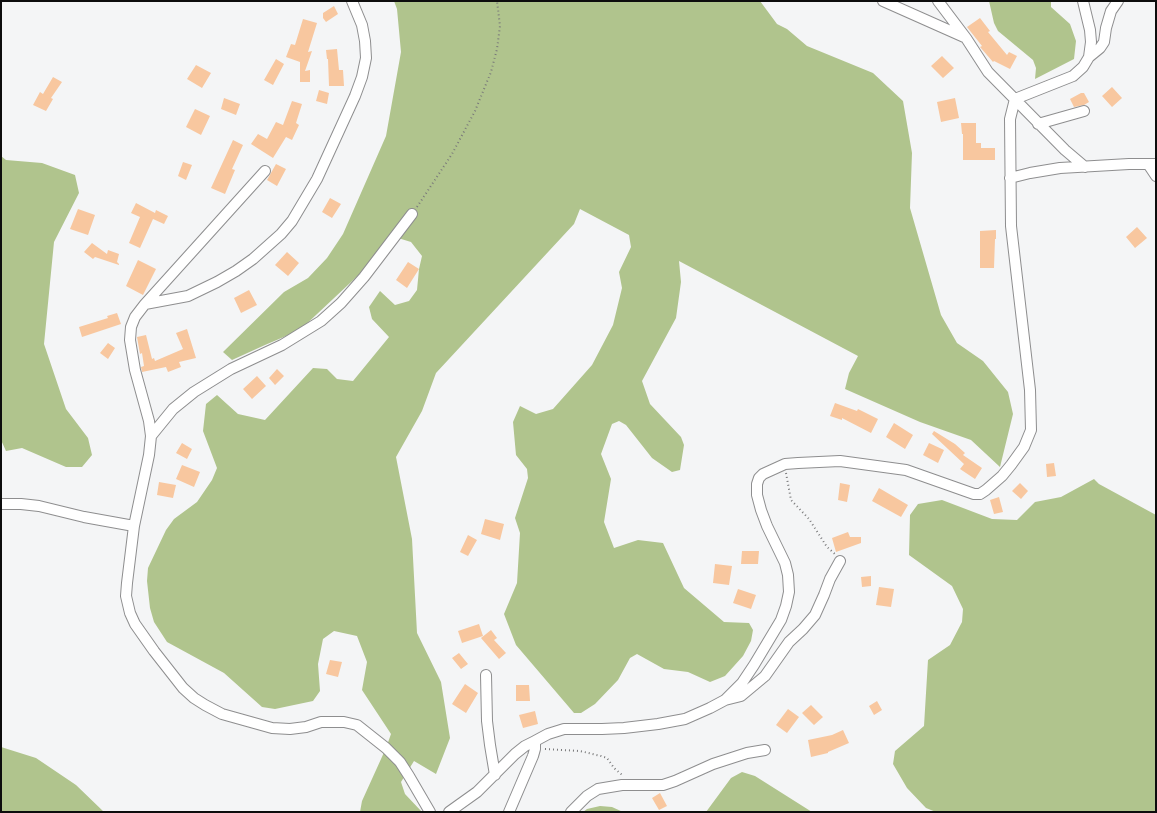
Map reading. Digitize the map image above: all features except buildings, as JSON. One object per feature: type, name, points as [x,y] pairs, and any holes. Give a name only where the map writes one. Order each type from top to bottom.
[{"type":"street","points":[[144,304],[188,296],[236,272],[281,234],[292,221],[317,179],[355,96],[362,77],[366,58],[366,41],[362,25],[352,1]]},
{"type":"street","points":[[883,1],[966,38]]},
{"type":"street","points":[[938,1],[966,38],[988,72],[1038,124],[1085,167]]},
{"type":"street","points":[[1083,1],[1090,30],[1091,42],[1089,57]]},
{"type":"street","points":[[1015,99],[1073,76],[1083,67],[1089,57],[1100,48],[1104,42],[1111,11],[1118,1]]},
{"type":"street","points":[[725,700],[742,683],[781,620],[789,592],[788,575],[785,563],[767,526],[757,495],[757,484],[759,478],[763,474],[785,464],[840,461],[906,470],[974,494],[980,494],[1002,476],[1024,447],[1029,437],[1031,430],[1030,390],[1012,226],[1010,178],[1010,119],[1015,99]]},
{"type":"street","points":[[1038,124],[1084,111]]},
{"type":"street","points":[[1010,178],[1060,168],[1129,164],[1152,164],[1156,176]]},
{"type":"street","points":[[265,171],[144,304],[135,317],[131,327],[130,340],[134,370],[149,420],[151,436],[150,456],[134,526],[126,596],[130,613],[135,624],[154,652],[183,688],[194,698],[222,714],[272,728],[290,729],[321,722],[344,722],[357,725],[386,748],[400,762],[410,776],[430,812]]},
{"type":"street","points":[[151,436],[174,409],[194,392],[231,369],[282,345],[321,320],[341,303],[364,277],[412,214]]},
{"type":"street","points":[[1,504],[39,506],[84,517],[134,526]]},
{"type":"street","points":[[449,812],[477,792],[526,746],[535,745],[548,734],[564,730],[624,728],[658,724],[685,718],[725,700],[741,696],[765,676],[789,642],[815,615],[830,579],[840,561]]},
{"type":"street","points":[[486,675],[487,721],[495,775]]},
{"type":"street","points":[[508,812],[534,756],[535,745]]},
{"type":"street","points":[[571,812],[587,796],[598,789],[622,785],[663,785],[713,764],[747,753],[765,750]]},
{"type":"path","points":[[412,214],[452,154],[475,111],[491,72],[497,49],[500,26],[497,1]]},
{"type":"path","points":[[785,464],[791,500],[809,519],[823,542],[827,547],[835,552],[840,561]]},
{"type":"path","points":[[535,745],[549,749],[580,751],[607,758],[614,768],[621,774],[622,785]]},
{"type":"green space","points":[[394,1],[760,1],[777,24],[787,29],[807,46],[873,73],[903,101],[912,153],[910,208],[941,315],[957,343],[983,361],[1008,392],[1013,414],[1000,467],[971,440],[920,422],[845,389],[849,373],[858,356],[679,261],[681,282],[676,318],[642,381],[650,404],[681,437],[684,445],[680,470],[672,472],[652,458],[626,425],[619,421],[612,424],[601,454],[611,479],[604,522],[614,548],[638,540],[663,543],[684,588],[724,622],[749,623],[753,630],[751,641],[743,656],[725,676],[710,682],[688,672],[664,669],[637,654],[630,658],[618,680],[595,704],[581,713],[574,713],[516,645],[504,614],[517,583],[520,533],[515,518],[528,478],[527,469],[516,455],[513,422],[520,406],[536,414],[553,409],[592,365],[613,325],[622,288],[619,272],[631,247],[629,235],[580,209],[574,224],[436,373],[422,411],[396,457],[412,539],[417,633],[441,682],[450,738],[436,774],[414,761],[401,782],[405,794],[422,812],[360,812],[362,801],[391,734],[362,690],[367,662],[357,636],[334,631],[323,639],[318,664],[320,691],[313,701],[275,709],[262,707],[224,673],[167,642],[154,622],[150,608],[147,581],[148,568],[166,530],[174,519],[197,502],[212,480],[217,468],[203,431],[206,404],[217,395],[238,414],[265,420],[313,368],[327,369],[337,379],[353,381],[389,337],[372,319],[369,307],[380,291],[395,305],[409,301],[417,290],[422,256],[411,242],[398,238],[300,330],[232,360],[223,352],[284,292],[308,278],[327,258],[343,234],[386,136],[401,52],[397,9]]},
{"type":"green space","points":[[989,1],[1051,1],[1051,7],[1070,24],[1076,41],[1074,59],[1035,79],[1036,68],[1033,60],[998,31],[994,23]]},
{"type":"green space","points":[[1,156],[6,160],[42,163],[75,175],[79,193],[54,242],[44,344],[66,409],[88,438],[92,455],[82,467],[66,467],[22,448],[6,451],[1,440]]},
{"type":"green space","points":[[1094,479],[1099,484],[1156,515],[1156,812],[936,812],[926,808],[907,788],[893,764],[895,751],[924,726],[928,660],[950,645],[962,622],[963,609],[952,586],[909,555],[910,515],[918,504],[942,500],[992,519],[1017,520],[1035,502],[1061,497]]},
{"type":"green space","points":[[1,747],[36,758],[76,785],[104,812],[1,812]]},
{"type":"green space","points":[[742,772],[755,776],[812,812],[706,812],[731,778]]},
{"type":"green space","points":[[600,806],[612,807],[623,812],[583,812],[587,809]]}]
